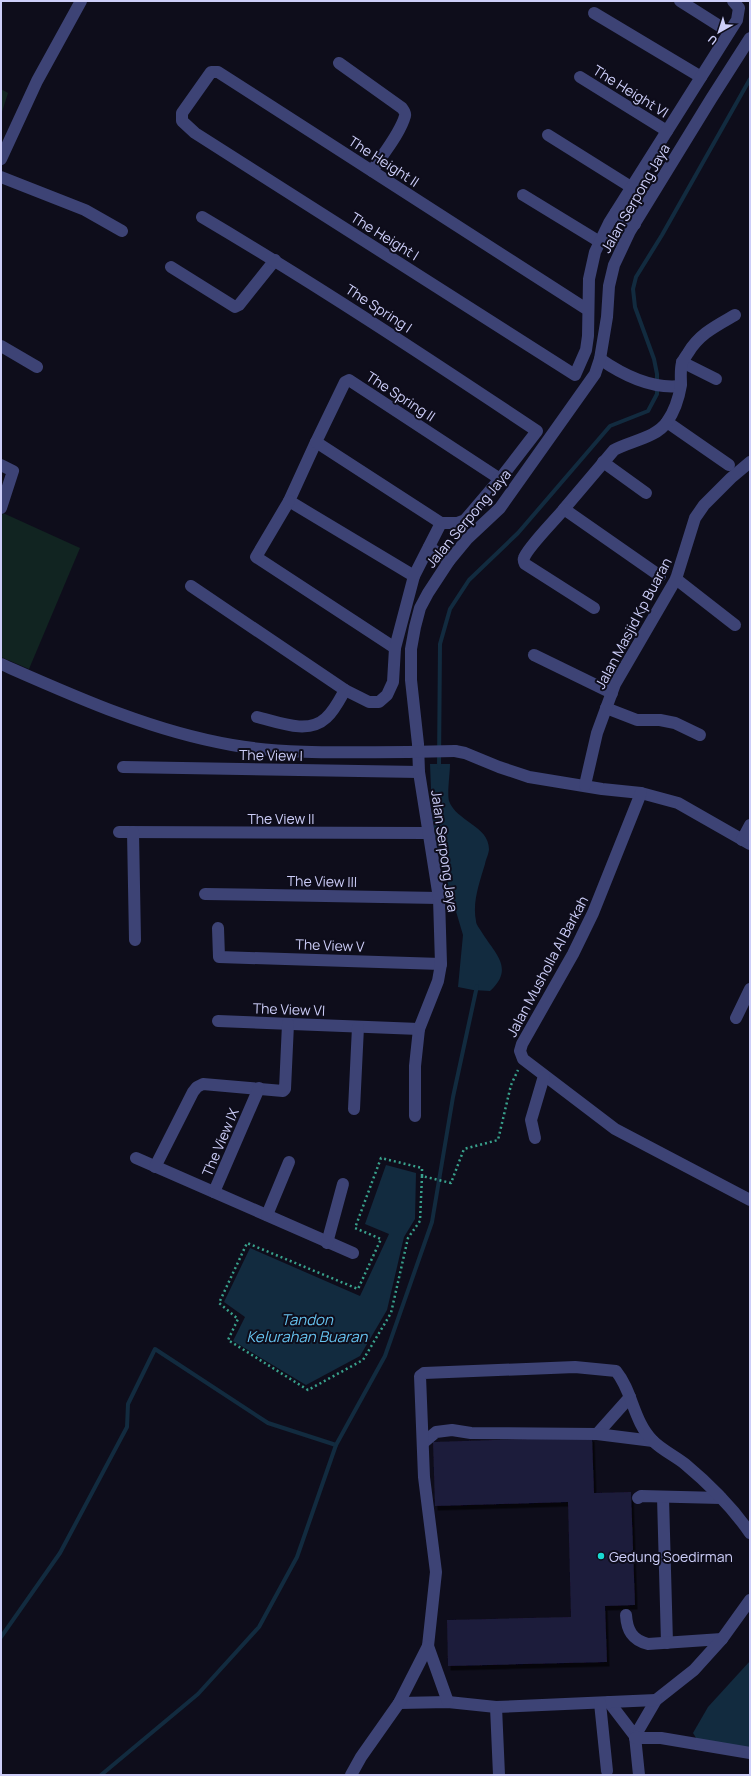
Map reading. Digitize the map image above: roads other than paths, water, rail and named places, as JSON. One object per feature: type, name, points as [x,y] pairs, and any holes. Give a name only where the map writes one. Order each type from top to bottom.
[{"type":"street","points":[[1,159],[37,81],[81,1]]},
{"type":"street","points":[[680,1],[729,32]]},
{"type":"street","points":[[588,310],[589,279],[595,252],[631,187],[737,20],[739,8],[733,1]]},
{"type":"street","points":[[594,13],[701,77]]},
{"type":"street","name":"Jalan Serpong Jaya","points":[[415,1116],[415,1066],[419,1029],[438,980],[441,964],[439,898],[419,772],[418,744],[411,680],[411,649],[420,608],[449,560],[468,538],[508,499],[595,374],[600,359],[607,317],[609,286],[614,265],[635,224],[750,38]]},
{"type":"street","points":[[339,63],[402,108],[404,111],[405,115],[399,128],[372,171]]},
{"type":"street","name":"The Height II","points":[[182,120],[182,113],[211,72],[218,72],[588,310]]},
{"type":"street","name":"The Height VI","points":[[580,76],[667,131]]},
{"type":"street","name":"The Height I","points":[[182,120],[195,133],[574,374],[586,350],[588,336],[588,310]]},
{"type":"street","points":[[548,135],[631,187]]},
{"type":"street","points":[[1,177],[85,210],[122,231]]},
{"type":"street","points":[[523,194],[600,242]]},
{"type":"street","points":[[616,212],[635,224]]},
{"type":"street","name":"The Spring I","points":[[202,217],[275,260],[374,322],[537,431],[500,479]]},
{"type":"street","points":[[171,267],[235,307],[239,305],[275,260]]},
{"type":"street","points":[[594,608],[525,564],[524,558],[529,550],[614,450],[625,444],[655,433],[667,422],[676,402],[676,387],[682,362],[698,338],[708,330],[735,315]]},
{"type":"street","points":[[1,346],[37,367]]},
{"type":"street","points":[[600,359],[629,376],[643,382],[676,387]]},
{"type":"street","points":[[682,362],[716,379]]},
{"type":"street","name":"The Spring II","points":[[316,442],[345,382],[349,380],[500,479]]},
{"type":"street","points":[[667,422],[729,465]]},
{"type":"street","points":[[395,648],[256,557],[289,501],[316,442],[441,523],[457,523],[465,520],[500,479]]},
{"type":"street","points":[[603,462],[646,493]]},
{"type":"street","name":"Jalan Masjid Kp Buaran","points":[[585,785],[597,733],[615,684],[676,579],[695,518],[704,505],[731,478],[750,462]]},
{"type":"street","points":[[1,464],[13,471],[1,508]]},
{"type":"street","points":[[289,501],[414,576]]},
{"type":"street","points":[[564,509],[660,576]]},
{"type":"street","points":[[191,586],[345,690],[370,702],[379,702],[388,695],[393,682],[395,648],[414,576],[441,523]]},
{"type":"street","points":[[429,547],[449,560]]},
{"type":"street","points":[[676,579],[735,625]]},
{"type":"street","points":[[534,655],[612,693]]},
{"type":"street","points":[[1,664],[89,703],[201,739],[266,750],[302,752],[455,751],[465,753],[499,767],[529,776],[602,789],[641,794],[678,803],[746,842],[750,825]]},
{"type":"street","points":[[257,717],[298,727],[317,724],[332,712],[345,690]]},
{"type":"street","points":[[606,708],[636,720],[660,720],[674,723],[700,735]]},
{"type":"street","name":"The View I","points":[[123,767],[419,772]]},
{"type":"street","name":"Jalan Musholla Al Barkah","points":[[641,794],[593,913],[573,954],[522,1044],[520,1051],[523,1059],[615,1129],[750,1200]]},
{"type":"street","name":"The View II","points":[[119,832],[428,833]]},
{"type":"street","points":[[133,832],[135,940]]},
{"type":"street","name":"The View III","points":[[205,894],[439,898]]},
{"type":"street","name":"The View V","points":[[218,928],[219,957],[441,964]]},
{"type":"street","points":[[736,1018],[750,989]]},
{"type":"street","name":"The View VI","points":[[218,1022],[419,1029]]},
{"type":"street","name":"The View IX","points":[[155,1167],[193,1092],[197,1087],[203,1084],[283,1090],[286,1087],[288,1024]]},
{"type":"street","points":[[354,1109],[358,1027]]},
{"type":"street","points":[[535,1138],[531,1120],[544,1076]]},
{"type":"street","name":"The View IX","points":[[136,1158],[214,1192],[259,1088]]},
{"type":"street","points":[[267,1215],[289,1162]]},
{"type":"street","points":[[327,1243],[343,1184]]},
{"type":"street","points":[[214,1192],[327,1243],[353,1253]]},
{"type":"street","points":[[351,1775],[399,1703],[428,1646],[436,1572],[424,1477],[420,1376],[424,1373],[574,1367],[614,1370],[618,1372],[630,1396],[637,1419],[653,1441],[684,1463],[721,1498],[750,1534]]},
{"type":"street","points":[[597,1434],[630,1396]]},
{"type":"street","points":[[423,1443],[436,1432],[452,1430],[471,1433],[597,1434],[653,1441]]},
{"type":"street","points":[[638,1498],[642,1496],[721,1498]]},
{"type":"street","points":[[663,1497],[667,1643]]},
{"type":"street","points":[[638,1775],[635,1737],[656,1700],[694,1670],[722,1639],[750,1600]]},
{"type":"street","points":[[626,1615],[627,1628],[638,1640],[648,1644],[722,1639]]},
{"type":"street","points":[[428,1646],[448,1702]]},
{"type":"street","points":[[399,1703],[448,1702],[496,1707],[656,1700]]},
{"type":"street","points":[[605,1702],[635,1737],[662,1738],[750,1753]]},
{"type":"street","points":[[605,1702],[607,1771]]},
{"type":"street","points":[[496,1707],[499,1775]]},
{"type":"water","points":[[430,764],[450,764],[448,788],[449,801],[458,814],[478,829],[488,841],[489,851],[477,892],[475,914],[477,925],[497,954],[502,968],[501,975],[497,983],[490,991],[458,987],[463,935],[437,847],[432,813]]},
{"type":"water","name":"Tandon Kelurahan Buaran","points":[[386,1165],[416,1173],[415,1219],[404,1237],[387,1310],[360,1356],[306,1385],[233,1341],[245,1317],[224,1302],[250,1248],[360,1296],[389,1234],[365,1224]]},
{"type":"water","points":[[750,1661],[750,1752],[701,1746],[693,1733],[708,1707]]},
{"type":"waterway","points":[[439,767],[440,644],[450,609],[469,580],[518,533],[610,426],[648,411],[657,394],[657,374],[654,359],[635,307],[633,289],[636,277],[662,235],[750,79]]},
{"type":"waterway","points":[[101,1775],[198,1694],[259,1627],[297,1557],[336,1445],[385,1356],[432,1222],[453,1097],[477,986]]},
{"type":"waterway","points":[[1,1637],[60,1553],[127,1427],[128,1404],[155,1349],[268,1423],[336,1445]]},
{"type":"place","name":"Gedung Soedirman","points":[[601,1556]]}]
